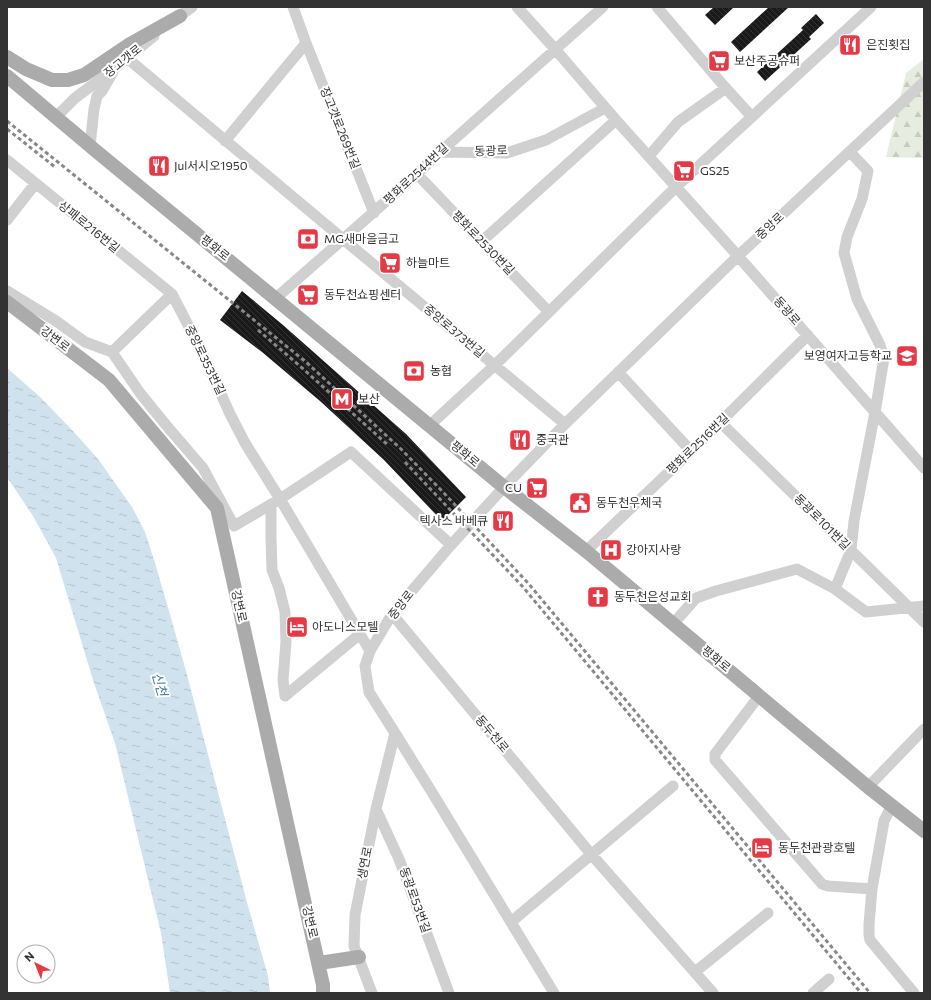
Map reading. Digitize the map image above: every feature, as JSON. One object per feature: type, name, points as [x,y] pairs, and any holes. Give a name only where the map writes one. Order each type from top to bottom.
[{"type":"main road","points":[[7,58],[26,69],[52,80],[68,80],[84,75],[130,44],[180,16]]},
{"type":"main road","name":"평화로","points":[[7,76],[504,487],[586,551],[868,787],[924,831]]},
{"type":"main road","name":"강변로","points":[[7,302],[109,380],[216,508],[324,985],[323,993]]},
{"type":"main road","points":[[319,964],[359,957]]},
{"type":"street","name":"장고갯로","points":[[56,116],[75,98],[192,7]]},
{"type":"street","name":"장고갯로269번길","points":[[293,7],[374,212]]},
{"type":"street","name":"동광로","points":[[517,7],[605,108],[677,186],[924,468]]},
{"type":"street","name":"평화로2544번길","points":[[276,298],[418,174],[440,152],[603,7]]},
{"type":"street","points":[[657,7],[752,117]]},
{"type":"street","points":[[430,425],[495,365],[677,186],[871,7]]},
{"type":"street","points":[[225,141],[306,43]]},
{"type":"street","name":"중앙로373번길","points":[[127,58],[565,424]]},
{"type":"street","points":[[90,146],[97,96],[102,91],[114,68]]},
{"type":"street","name":"중앙로","points":[[554,993],[369,692],[365,666],[370,651],[392,614],[504,487],[565,424],[738,256],[924,82]]},
{"type":"street","points":[[649,156],[678,122],[726,88]]},
{"type":"street","name":"동광로","points":[[440,152],[507,153],[546,140],[605,108]]},
{"type":"street","points":[[481,242],[616,120]]},
{"type":"street","points":[[835,589],[851,550],[854,521],[884,358],[880,345],[857,299],[844,253],[847,237],[862,199],[868,171],[850,152]]},
{"type":"street","name":"상패로216번길","points":[[7,160],[172,294]]},
{"type":"street","name":"평화로2530번길","points":[[418,174],[548,312]]},
{"type":"street","points":[[7,220],[35,184]]},
{"type":"street","points":[[7,291],[56,321],[85,342],[112,352],[140,393],[203,468],[234,526],[275,502],[351,452],[451,546]]},
{"type":"street","points":[[112,352],[172,294]]},
{"type":"street","name":"중앙로353번길","points":[[172,294],[202,352],[230,414],[275,502],[370,651]]},
{"type":"street","name":"평화로2516번길","points":[[586,551],[691,451],[808,335]]},
{"type":"street","points":[[618,372],[691,451]]},
{"type":"street","name":"동광로101번길","points":[[720,422],[924,622]]},
{"type":"street","points":[[275,502],[271,538],[272,570],[279,588],[285,612],[286,642],[283,680],[285,696],[360,634]]},
{"type":"street","points":[[673,624],[696,598],[716,591],[797,570],[835,589],[866,612],[924,606]]},
{"type":"street","name":"동두천로","points":[[392,614],[592,854],[713,993]]},
{"type":"street","points":[[759,696],[715,754],[715,760],[822,884],[828,886],[872,888]]},
{"type":"street","name":"생연로","points":[[372,993],[354,946],[355,915],[376,809],[395,733]]},
{"type":"street","points":[[868,787],[922,733]]},
{"type":"street","points":[[511,922],[673,786]]},
{"type":"street","points":[[892,805],[884,821],[872,888],[868,931],[870,940],[914,993]]},
{"type":"street","name":"동광로53번길","points":[[376,809],[399,859],[449,993]]},
{"type":"street","points":[[695,972],[768,913]]},
{"type":"street","points":[[813,993],[829,980]]},
{"type":"green space","points":[[924,59],[924,158],[886,157],[906,73]]},
{"type":"water","name":"신천","points":[[7,368],[39,396],[98,459],[132,507],[145,532],[186,671],[268,976],[270,993],[170,993],[161,933],[115,743],[93,680],[56,558],[33,516],[7,478]]},
{"type":"building","points":[[714,7],[734,7],[715,25],[705,15]]},
{"type":"building","points":[[769,7],[789,7],[740,52],[731,42]]},
{"type":"building","points":[[816,14],[824,23],[809,37],[811,39],[765,81],[757,72],[803,30],[801,28]]},
{"type":"building","points":[[242,291],[283,325],[406,434],[466,497],[442,521],[384,460],[320,401],[262,352],[220,320]]},
{"type":"railway","points":[[7,121],[306,362],[401,449],[528,583],[870,993]]},
{"type":"railway","points":[[7,129],[55,167]]},
{"type":"railway","points":[[258,330],[388,445]]},
{"type":"railway","points":[[405,462],[523,587],[861,993]]},
{"type":"place","name":"은진횟집","points":[[850,45]]},
{"type":"place","name":"보산주공슈퍼","points":[[719,61]]},
{"type":"place","name":"Jul서시오1950","points":[[159,166]]},
{"type":"place","name":"GS25","points":[[684,171]]},
{"type":"place","name":"MG새마을금고","points":[[308,239]]},
{"type":"place","name":"하늘마트","points":[[390,263]]},
{"type":"place","name":"동두천쇼핑센터","points":[[308,295]]},
{"type":"place","name":"보영여자고등학교","points":[[907,356]]},
{"type":"place","name":"농협","points":[[414,371]]},
{"type":"place","name":"보산","points":[[342,399]]},
{"type":"place","name":"중국관","points":[[520,440]]},
{"type":"place","name":"CU","points":[[537,488]]},
{"type":"place","name":"동두천우체국","points":[[580,503]]},
{"type":"place","name":"텍사스 바베큐","points":[[503,521]]},
{"type":"place","name":"강아지사랑","points":[[611,550]]},
{"type":"place","name":"동두천은성교회","points":[[598,597]]},
{"type":"place","name":"아도니스모텔","points":[[297,627]]},
{"type":"place","name":"동두천관광호텔","points":[[762,848]]}]
